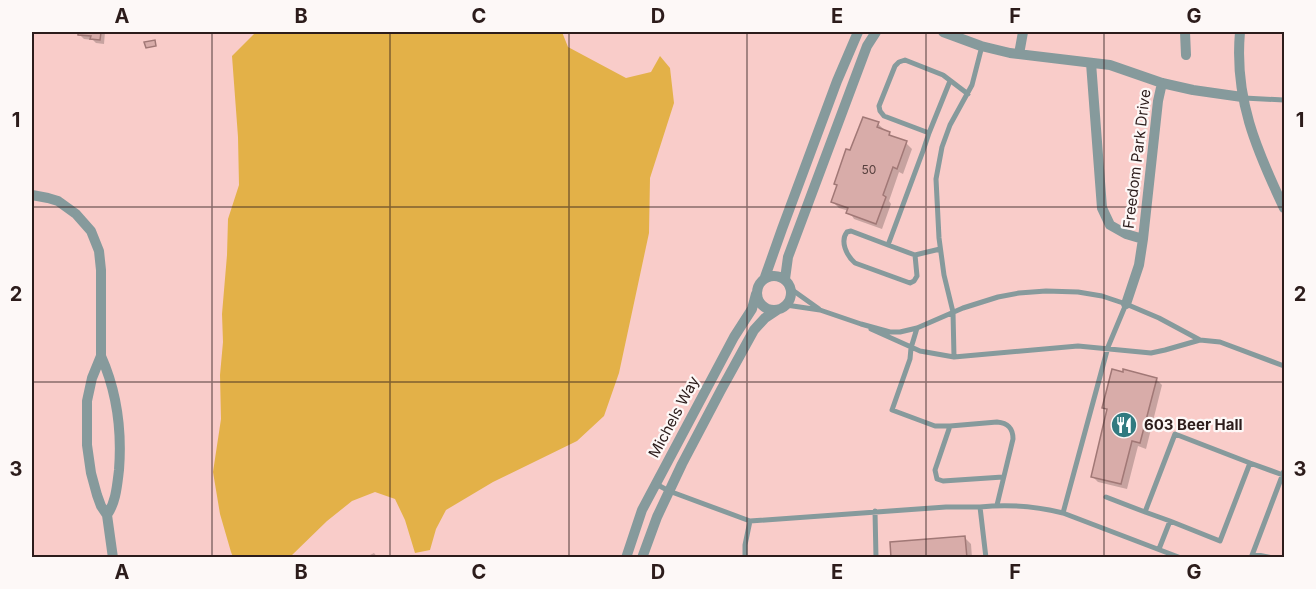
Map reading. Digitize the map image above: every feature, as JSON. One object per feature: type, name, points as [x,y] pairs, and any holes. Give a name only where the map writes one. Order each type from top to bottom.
[{"type":"street","points":[[858,32],[834,90],[765,277],[758,284],[756,294],[760,305],[771,310],[782,308],[791,295],[788,284],[788,257],[867,46],[876,32]]},
{"type":"street","points":[[943,32],[982,46],[1019,54],[1110,65],[1162,83],[1242,97]]},
{"type":"street","points":[[1019,54],[1023,32]]},
{"type":"street","points":[[1185,32],[1186,55]]},
{"type":"street","points":[[1240,32],[1242,97],[1252,135],[1284,208]]},
{"type":"street","name":"Freedom Park Drive","points":[[1091,63],[1102,208],[1110,225],[1126,234],[1143,239]]},
{"type":"street","name":"Freedom Park Drive","points":[[1126,304],[1139,265],[1162,83]]},
{"type":"street","points":[[32,195],[48,198],[68,207],[85,223],[95,240],[100,260],[101,356],[107,371],[120,430],[118,482],[113,506],[106,514]]},
{"type":"street","points":[[765,277],[775,275],[788,284]]},
{"type":"street","name":"Michels Way","points":[[626,558],[636,528],[656,484],[734,337],[752,309],[756,294]]},
{"type":"street","name":"Michels Way","points":[[642,558],[669,491],[750,337],[758,325],[782,308]]},
{"type":"street","points":[[101,356],[92,378],[87,401],[87,445],[97,495],[106,514],[113,558]]},
{"type":"lane","points":[[954,357],[953,312],[940,249],[936,179],[942,147],[950,124],[972,85],[982,46]]},
{"type":"lane","points":[[928,132],[884,116],[880,111],[879,106],[895,66],[899,62],[905,60],[943,75],[968,94]]},
{"type":"lane","points":[[888,245],[928,132],[950,81]]},
{"type":"lane","points":[[1242,97],[1284,100]]},
{"type":"lane","points":[[915,255],[917,276],[910,283],[855,263],[843,243],[844,236],[851,231],[915,255],[940,249]]},
{"type":"lane","points":[[788,284],[820,310]]},
{"type":"lane","points":[[782,308],[820,310],[890,332],[900,332],[998,297],[1046,291],[1078,292],[1102,296],[1126,304],[1159,318],[1200,340]]},
{"type":"lane","points":[[1063,513],[1108,348],[1126,304]]},
{"type":"lane","points":[[861,324],[911,348],[954,357],[1078,345],[1151,353],[1200,340],[1220,342],[1284,366]]},
{"type":"lane","points":[[916,328],[910,359],[892,410],[935,426],[997,422],[1010,427],[1013,432],[1012,439],[998,505]]},
{"type":"lane","points":[[950,426],[935,470],[937,479],[943,481],[1004,477]]},
{"type":"lane","points":[[1145,512],[1175,434],[1250,463],[1284,473],[1252,556],[1273,558]]},
{"type":"lane","points":[[1106,497],[1220,541],[1250,463]]},
{"type":"lane","points":[[656,484],[669,491],[750,520],[998,505],[1047,509],[1180,558]]},
{"type":"lane","points":[[980,507],[986,558]]},
{"type":"lane","points":[[875,511],[876,558]]},
{"type":"lane","points":[[745,558],[750,520]]},
{"type":"lane","points":[[1159,549],[1170,522]]},
{"type":"shaded area","points":[[256,32],[562,32],[568,47],[626,78],[651,72],[660,56],[670,68],[674,103],[650,178],[649,233],[619,373],[604,416],[577,441],[493,482],[446,510],[436,529],[430,550],[415,553],[405,520],[395,499],[375,492],[352,501],[327,521],[290,557],[233,557],[231,552],[220,514],[213,472],[221,419],[222,314],[228,219],[239,185],[232,56]]},
{"type":"building","points":[[78,32],[101,32],[100,40],[90,39],[91,36],[78,35]]},
{"type":"building","points":[[155,40],[156,46],[146,48],[144,42]]},
{"type":"building","points":[[863,117],[879,122],[877,127],[890,132],[889,135],[907,141],[897,169],[893,167],[883,195],[886,197],[876,224],[846,213],[848,208],[831,202],[837,185],[834,184],[846,149],[850,150]]},
{"type":"building","name":"603 Beer Hall","points":[[1112,369],[1123,372],[1123,369],[1157,378],[1140,443],[1132,441],[1121,484],[1091,477],[1107,409],[1102,408]]},
{"type":"building","points":[[965,536],[967,558],[891,558],[890,542]]},
{"type":"place","name":"603 Beer Hall","points":[[1124,425]]}]
